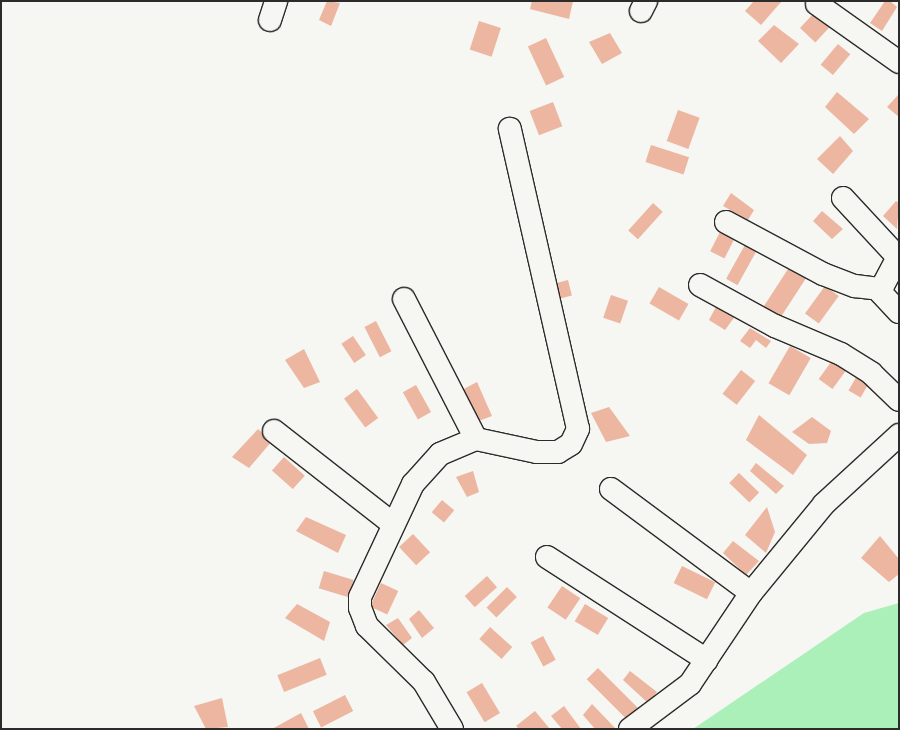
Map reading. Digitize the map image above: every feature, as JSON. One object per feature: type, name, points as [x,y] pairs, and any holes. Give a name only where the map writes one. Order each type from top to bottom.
[{"type":"street","points":[[817,4],[899,62]]},
{"type":"street","points":[[452,729],[424,682],[367,626],[360,608],[360,597],[412,484],[440,454],[476,439],[537,452],[558,452],[571,444],[578,429],[510,129]]},
{"type":"street","points":[[843,198],[896,255],[892,271],[881,289]]},
{"type":"street","points":[[726,222],[823,274],[855,286],[881,289]]},
{"type":"street","points":[[700,285],[775,326],[841,354],[871,373],[899,400]]},
{"type":"street","points":[[881,289],[884,297],[899,312]]},
{"type":"street","points":[[404,299],[476,439]]},
{"type":"street","points":[[274,431],[393,524]]},
{"type":"street","points":[[630,729],[690,684],[708,660],[751,593],[824,504],[899,435]]},
{"type":"street","points":[[611,489],[751,593]]},
{"type":"street","points":[[547,557],[708,660]]},
{"type":"green space","points":[[899,603],[899,729],[693,729],[864,613]]},
{"type":"building","points":[[327,1],[340,3],[331,26],[319,20]]},
{"type":"building","points":[[532,1],[573,1],[569,19],[530,9]]},
{"type":"building","points":[[754,1],[782,1],[761,25],[745,11]]},
{"type":"building","points":[[885,1],[890,1],[897,7],[882,31],[870,23]]},
{"type":"building","points":[[815,12],[830,26],[815,42],[800,28]]},
{"type":"building","points":[[479,21],[501,28],[492,57],[470,50]]},
{"type":"building","points":[[774,25],[799,44],[781,63],[758,41]]},
{"type":"building","points":[[610,33],[622,53],[602,64],[589,42]]},
{"type":"building","points":[[546,38],[564,77],[546,85],[528,46]]},
{"type":"building","points":[[838,44],[850,54],[833,75],[821,65]]},
{"type":"building","points":[[837,92],[869,119],[854,134],[825,107]]},
{"type":"building","points":[[899,94],[899,117],[887,107]]},
{"type":"building","points":[[553,102],[562,126],[539,135],[530,111]]},
{"type":"building","points":[[678,110],[700,118],[688,149],[667,141]]},
{"type":"building","points":[[840,136],[853,151],[833,174],[817,159]]},
{"type":"building","points":[[651,145],[689,157],[683,174],[645,162]]},
{"type":"building","points":[[731,193],[754,210],[748,220],[723,206]]},
{"type":"building","points":[[896,201],[899,203],[897,229],[883,216]]},
{"type":"building","points":[[653,203],[663,212],[638,239],[628,230]]},
{"type":"building","points":[[822,211],[843,229],[832,239],[813,221]]},
{"type":"building","points":[[722,228],[736,235],[724,258],[710,251]]},
{"type":"building","points":[[746,243],[757,249],[737,285],[726,279]]},
{"type":"building","points":[[790,266],[807,277],[781,317],[764,306]]},
{"type":"building","points":[[568,280],[572,296],[558,299],[554,283]]},
{"type":"building","points":[[825,286],[839,296],[819,323],[805,314]]},
{"type":"building","points":[[659,287],[688,304],[679,320],[650,303]]},
{"type":"building","points":[[611,295],[628,301],[620,324],[603,318]]},
{"type":"building","points":[[718,303],[736,315],[725,330],[709,320]]},
{"type":"building","points":[[376,321],[391,351],[380,357],[364,327]]},
{"type":"building","points":[[750,328],[771,341],[766,348],[756,340],[750,348],[740,341]]},
{"type":"building","points":[[353,336],[366,355],[354,363],[341,344]]},
{"type":"building","points":[[790,346],[811,358],[789,395],[768,383]]},
{"type":"building","points":[[304,349],[320,382],[304,388],[285,360]]},
{"type":"building","points":[[834,358],[848,368],[832,389],[819,379]]},
{"type":"building","points":[[741,370],[755,381],[737,405],[723,394]]},
{"type":"building","points":[[858,374],[870,381],[861,397],[848,390]]},
{"type":"building","points":[[477,382],[492,416],[476,422],[458,392]]},
{"type":"building","points":[[416,385],[431,412],[418,419],[403,392]]},
{"type":"building","points":[[357,389],[378,418],[365,428],[344,398]]},
{"type":"building","points":[[609,407],[630,436],[606,442],[591,413]]},
{"type":"building","points":[[759,415],[807,455],[793,475],[746,440]]},
{"type":"building","points":[[812,417],[831,431],[827,443],[809,444],[792,432]]},
{"type":"building","points":[[258,429],[272,441],[249,468],[232,457]]},
{"type":"building","points":[[284,457],[305,476],[293,489],[272,470]]},
{"type":"building","points":[[756,463],[784,486],[776,494],[750,471]]},
{"type":"building","points":[[473,471],[479,492],[467,497],[456,477]]},
{"type":"building","points":[[739,473],[759,492],[749,503],[729,483]]},
{"type":"building","points":[[442,500],[454,510],[444,523],[432,512]]},
{"type":"building","points":[[767,507],[775,532],[766,553],[745,535]]},
{"type":"building","points":[[306,517],[346,535],[338,553],[296,531]]},
{"type":"building","points":[[413,534],[430,552],[416,565],[399,547]]},
{"type":"building","points":[[880,536],[899,559],[899,574],[889,582],[861,558]]},
{"type":"building","points":[[733,541],[759,561],[746,575],[723,553]]},
{"type":"building","points":[[682,566],[715,582],[707,599],[674,583]]},
{"type":"building","points":[[324,571],[354,580],[348,597],[319,588]]},
{"type":"building","points":[[487,576],[497,587],[475,607],[465,596]]},
{"type":"building","points":[[381,583],[398,591],[387,615],[370,607]]},
{"type":"building","points":[[562,586],[580,598],[566,620],[547,608]]},
{"type":"building","points":[[507,587],[517,597],[496,617],[486,608]]},
{"type":"building","points":[[297,604],[330,622],[324,641],[285,618]]},
{"type":"building","points":[[585,604],[608,618],[598,635],[575,621]]},
{"type":"building","points":[[419,610],[434,628],[422,638],[409,619]]},
{"type":"building","points":[[398,618],[412,638],[403,645],[386,625]]},
{"type":"building","points":[[490,627],[512,647],[502,659],[479,639]]},
{"type":"building","points":[[543,636],[556,660],[543,666],[531,643]]},
{"type":"building","points":[[320,658],[327,675],[284,692],[277,675]]},
{"type":"building","points":[[598,668],[639,709],[628,720],[587,679]]},
{"type":"building","points":[[630,671],[657,692],[648,703],[623,680]]},
{"type":"building","points":[[482,683],[500,713],[485,722],[467,692]]},
{"type":"building","points":[[345,695],[353,711],[321,727],[313,711]]},
{"type":"building","points":[[222,698],[228,727],[206,729],[194,706]]},
{"type":"building","points":[[592,704],[616,729],[595,729],[583,715]]},
{"type":"building","points":[[564,706],[581,729],[562,729],[551,716]]},
{"type":"building","points":[[535,711],[550,729],[519,729],[516,726]]},
{"type":"building","points":[[301,713],[309,729],[272,729]]}]
